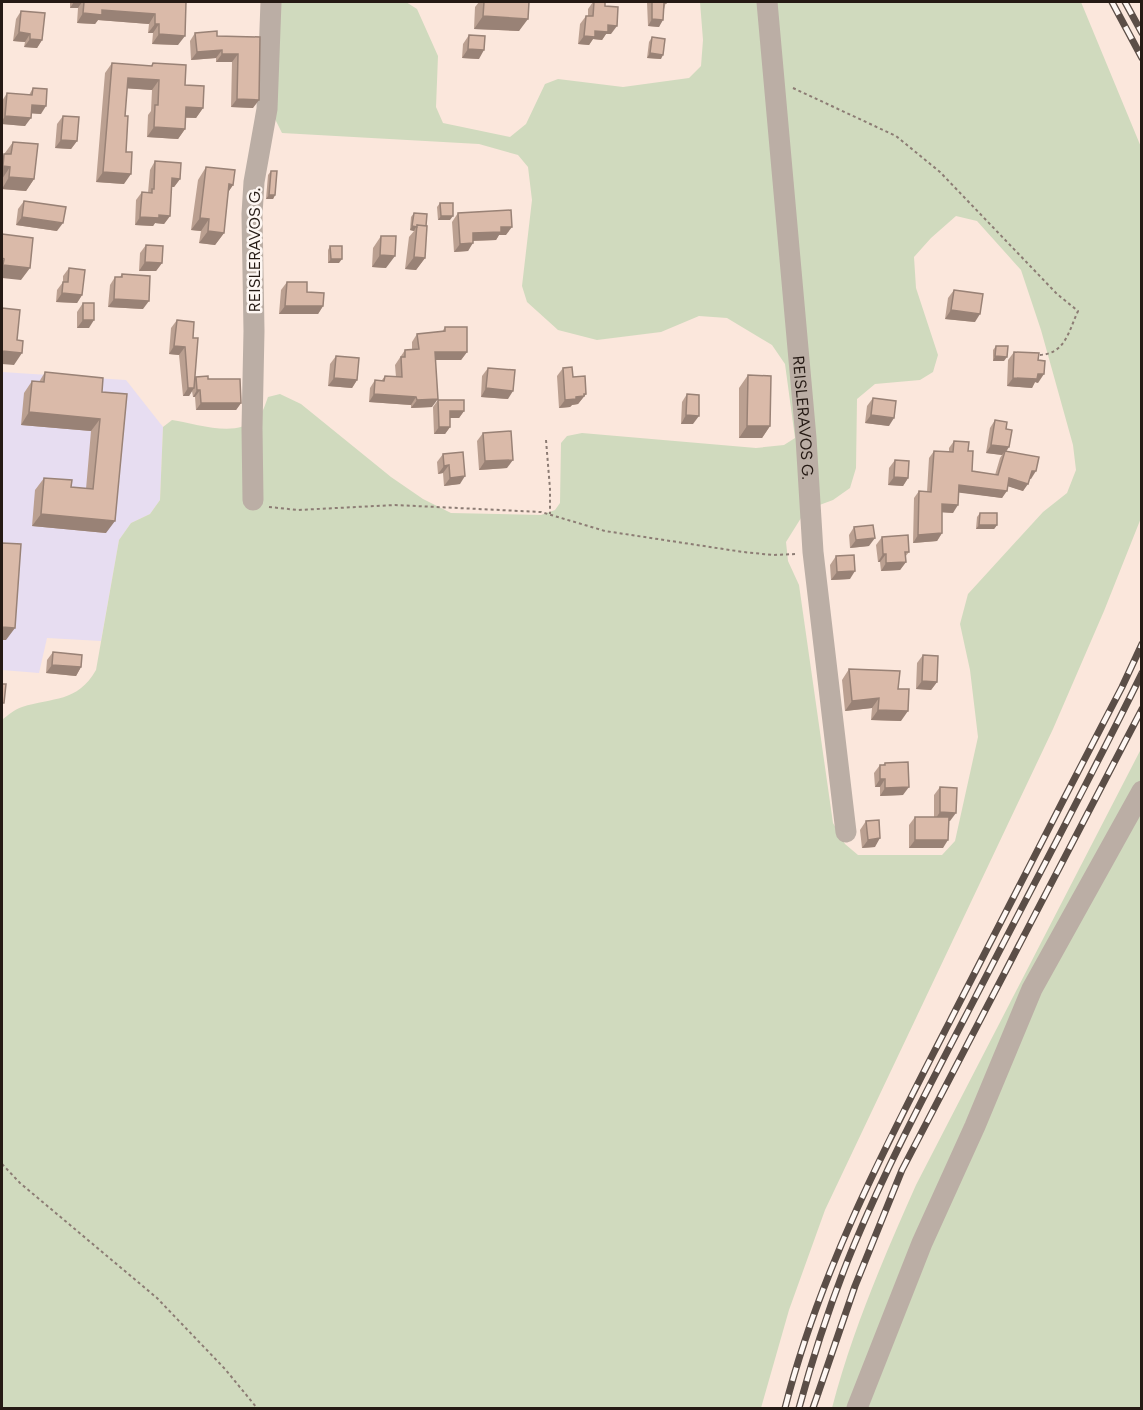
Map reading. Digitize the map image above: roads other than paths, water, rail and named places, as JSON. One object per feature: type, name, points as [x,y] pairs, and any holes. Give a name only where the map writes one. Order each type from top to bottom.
[{"type":"street","name":"REISLERAVOS G.","points":[[253,500],[252,214],[254,182],[267,109],[271,2]]},
{"type":"street","name":"REISLERAVOS G.","points":[[767,2],[806,438],[813,552],[846,832]]},
{"type":"street","points":[[857,1408],[922,1243],[975,1126],[1032,989],[1142,791]]},
{"type":"railway","points":[[1112,2],[1142,58]]},
{"type":"railway","points":[[1125,2],[1142,33]]},
{"type":"railway","points":[[785,1408],[816,1307],[856,1210],[1142,644]]},
{"type":"railway","points":[[799,1408],[838,1285],[882,1183],[1142,673]]},
{"type":"railway","points":[[813,1408],[855,1286],[902,1170],[1142,709]]}]
